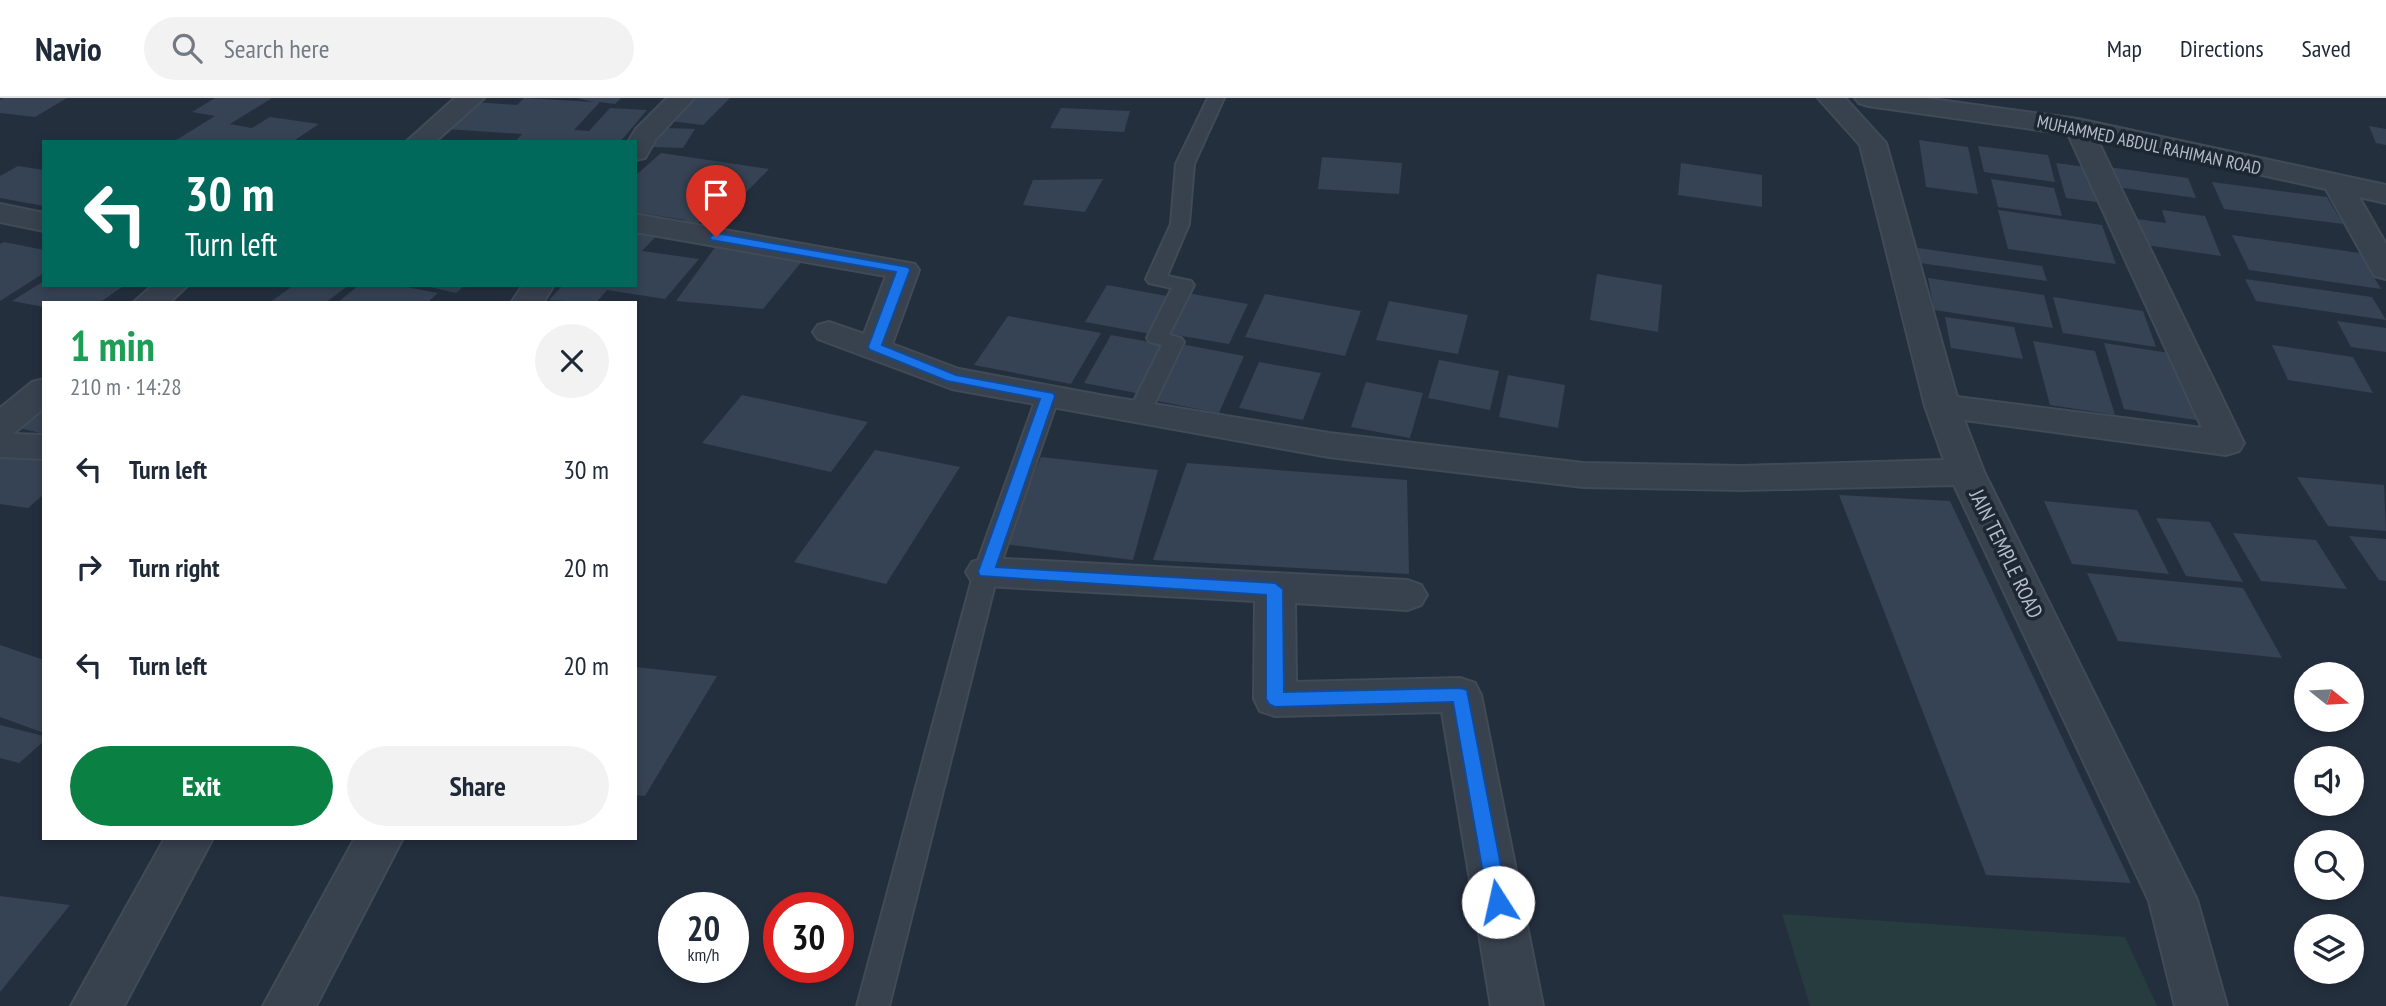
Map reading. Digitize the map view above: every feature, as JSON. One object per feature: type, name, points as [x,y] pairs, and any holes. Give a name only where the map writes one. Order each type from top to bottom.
[{"type":"street","points":[[421,140],[471,98]]},
{"type":"street","points":[[637,149],[645,135],[681,98]]},
{"type":"street","name":"JAIN TEMPLE ROAD","points":[[1831,98],[1873,143],[1942,406],[1966,472],[2173,900],[2201,1006]]},
{"type":"street","name":"MUHAMMED ABDUL RAHIMAN ROAD","points":[[1868,98],[2078,127],[2386,194]]},
{"type":"street","points":[[1942,406],[2226,443],[2078,127]]},
{"type":"street","points":[[2338,185],[2386,270]]},
{"type":"street","points":[[0,213],[42,222]]},
{"type":"street","points":[[637,223],[904,270],[875,347]]},
{"type":"street","points":[[829,332],[952,378],[1329,445],[1583,475],[1742,478],[1966,472]]},
{"type":"street","points":[[0,426],[42,392]]},
{"type":"street","points":[[0,445],[42,447]]},
{"type":"street","points":[[986,572],[1407,595]]},
{"type":"street","points":[[1275,589],[1275,699],[1460,695],[1517,1006]]},
{"type":"street","points":[[97,1006],[189,840]]},
{"type":"street","points":[[289,1006],[379,840]]},
{"type":"lane","points":[[1139,413],[1174,342],[1157,338],[1184,285],[1156,279],[1180,224],[1185,163],[1216,98]]},
{"type":"lane","points":[[873,1006],[986,572],[1048,396]]},
{"type":"green space","points":[[1782,914],[2125,937],[2157,1006],[1810,1006]]},
{"type":"building","points":[[67,98],[35,117],[0,113],[0,100]]},
{"type":"building","points":[[215,98],[272,98],[230,124],[252,128],[270,117],[319,124],[295,140],[176,140],[215,116],[192,112]]},
{"type":"building","points":[[524,98],[593,102],[577,98],[621,98],[615,104],[600,102],[574,130],[589,131],[610,108],[647,110],[622,140],[517,140],[522,134],[446,129],[474,102],[517,105]]},
{"type":"building","points":[[694,98],[730,98],[703,125],[670,121]]},
{"type":"building","points":[[1061,108],[1130,111],[1124,132],[1050,128]]},
{"type":"building","points":[[2369,126],[2386,129],[2386,145],[2376,143]]},
{"type":"building","points":[[666,128],[695,129],[683,148],[653,147]]},
{"type":"building","points":[[1919,140],[1968,147],[1978,194],[1926,187]]},
{"type":"building","points":[[1978,146],[2048,155],[2055,182],[1984,172]]},
{"type":"building","points":[[661,153],[769,169],[725,214],[710,211],[692,230],[677,227],[684,220],[637,212],[637,174]]},
{"type":"building","points":[[1322,157],[1402,163],[1399,194],[1318,189]]},
{"type":"building","points":[[1681,163],[1762,175],[1762,207],[1678,195]]},
{"type":"building","points":[[2056,163],[2086,167],[2097,202],[2066,198]]},
{"type":"building","points":[[18,166],[42,170],[42,206],[0,198],[0,176]]},
{"type":"building","points":[[2108,167],[2188,178],[2196,198],[2116,187]]},
{"type":"building","points":[[1103,179],[1085,212],[1023,205],[1033,180]]},
{"type":"building","points":[[1991,179],[2054,188],[2062,216],[1998,207]]},
{"type":"building","points":[[2212,182],[2327,197],[2343,224],[2224,209]]},
{"type":"building","points":[[1998,210],[2102,225],[2116,264],[2008,249]]},
{"type":"building","points":[[2162,210],[2205,216],[2221,256],[2139,244],[2130,218],[2166,223]]},
{"type":"building","points":[[637,228],[660,232],[642,251],[699,259],[665,299],[607,290],[598,301],[549,300],[561,287],[637,287]]},
{"type":"building","points":[[2232,235],[2360,253],[2381,289],[2249,270]]},
{"type":"building","points":[[4,242],[42,250],[42,274],[0,301],[0,244]]},
{"type":"building","points":[[716,246],[803,260],[763,309],[676,301]]},
{"type":"building","points":[[1918,248],[2042,266],[2047,281],[1920,263]]},
{"type":"building","points":[[1597,274],[1662,285],[1658,332],[1590,320]]},
{"type":"building","points":[[1928,278],[2044,295],[2053,328],[1934,310]]},
{"type":"building","points":[[2245,279],[2372,297],[2386,320],[2256,301]]},
{"type":"building","points":[[42,282],[42,287],[122,287],[102,301],[42,301],[42,307],[12,301]]},
{"type":"building","points":[[1107,285],[1172,297],[1151,334],[1085,322]]},
{"type":"building","points":[[291,287],[346,287],[328,301],[272,301]]},
{"type":"building","points":[[357,287],[406,287],[438,293],[429,301],[339,301]]},
{"type":"building","points":[[430,287],[463,287],[456,293]]},
{"type":"building","points":[[1187,293],[1248,304],[1229,344],[1165,333]]},
{"type":"building","points":[[1265,294],[1361,311],[1345,356],[1245,337]]},
{"type":"building","points":[[2053,297],[2143,311],[2156,347],[2063,333]]},
{"type":"building","points":[[1389,301],[1468,315],[1458,354],[1376,340]]},
{"type":"building","points":[[1008,316],[1101,333],[1071,384],[974,365]]},
{"type":"building","points":[[1945,317],[2014,327],[2023,359],[1951,348]]},
{"type":"building","points":[[2337,321],[2386,328],[2386,352],[2351,347]]},
{"type":"building","points":[[1111,335],[1167,345],[1141,394],[1084,383]]},
{"type":"building","points":[[2033,341],[2095,351],[2115,415],[2050,405]]},
{"type":"building","points":[[2104,343],[2176,354],[2202,421],[2124,409]]},
{"type":"building","points":[[1181,344],[1244,356],[1219,413],[1152,400]]},
{"type":"building","points":[[2272,345],[2353,357],[2373,393],[2288,380]]},
{"type":"building","points":[[1439,360],[1499,371],[1490,410],[1428,398]]},
{"type":"building","points":[[1259,362],[1321,373],[1303,420],[1239,408]]},
{"type":"building","points":[[1508,375],[1565,385],[1558,428],[1499,417]]},
{"type":"building","points":[[1366,382],[1423,393],[1410,438],[1351,427]]},
{"type":"building","points":[[742,395],[868,422],[831,472],[702,443]]},
{"type":"building","points":[[42,409],[42,434],[16,427]]},
{"type":"building","points":[[0,449],[42,456],[42,496],[28,508],[0,504]]},
{"type":"building","points":[[875,450],[960,467],[886,584],[794,562]]},
{"type":"building","points":[[1041,457],[1158,470],[1133,560],[1005,544]]},
{"type":"building","points":[[1187,463],[1407,480],[1409,574],[1153,560]]},
{"type":"building","points":[[2297,477],[2384,485],[2386,531],[2328,526]]},
{"type":"building","points":[[1839,495],[1950,501],[2131,883],[1986,875]]},
{"type":"building","points":[[2044,501],[2137,510],[2169,574],[2072,564]]},
{"type":"building","points":[[2156,518],[2210,522],[2243,582],[2186,576]]},
{"type":"building","points":[[2233,533],[2316,540],[2347,589],[2261,581]]},
{"type":"building","points":[[2349,536],[2386,539],[2386,581],[2379,580]]},
{"type":"building","points":[[2087,573],[2243,588],[2282,658],[2118,641]]},
{"type":"building","points":[[0,645],[42,659],[42,732],[0,717]]},
{"type":"building","points":[[637,667],[717,676],[645,796],[637,795]]},
{"type":"building","points":[[0,725],[42,736],[42,743],[19,763],[0,758]]},
{"type":"building","points":[[0,896],[70,905],[0,992]]},
{"type":"route","points":[[716,237],[904,270],[875,347],[952,378],[1048,396],[986,572],[1275,589],[1275,699],[1460,695],[1498,902]]}]
